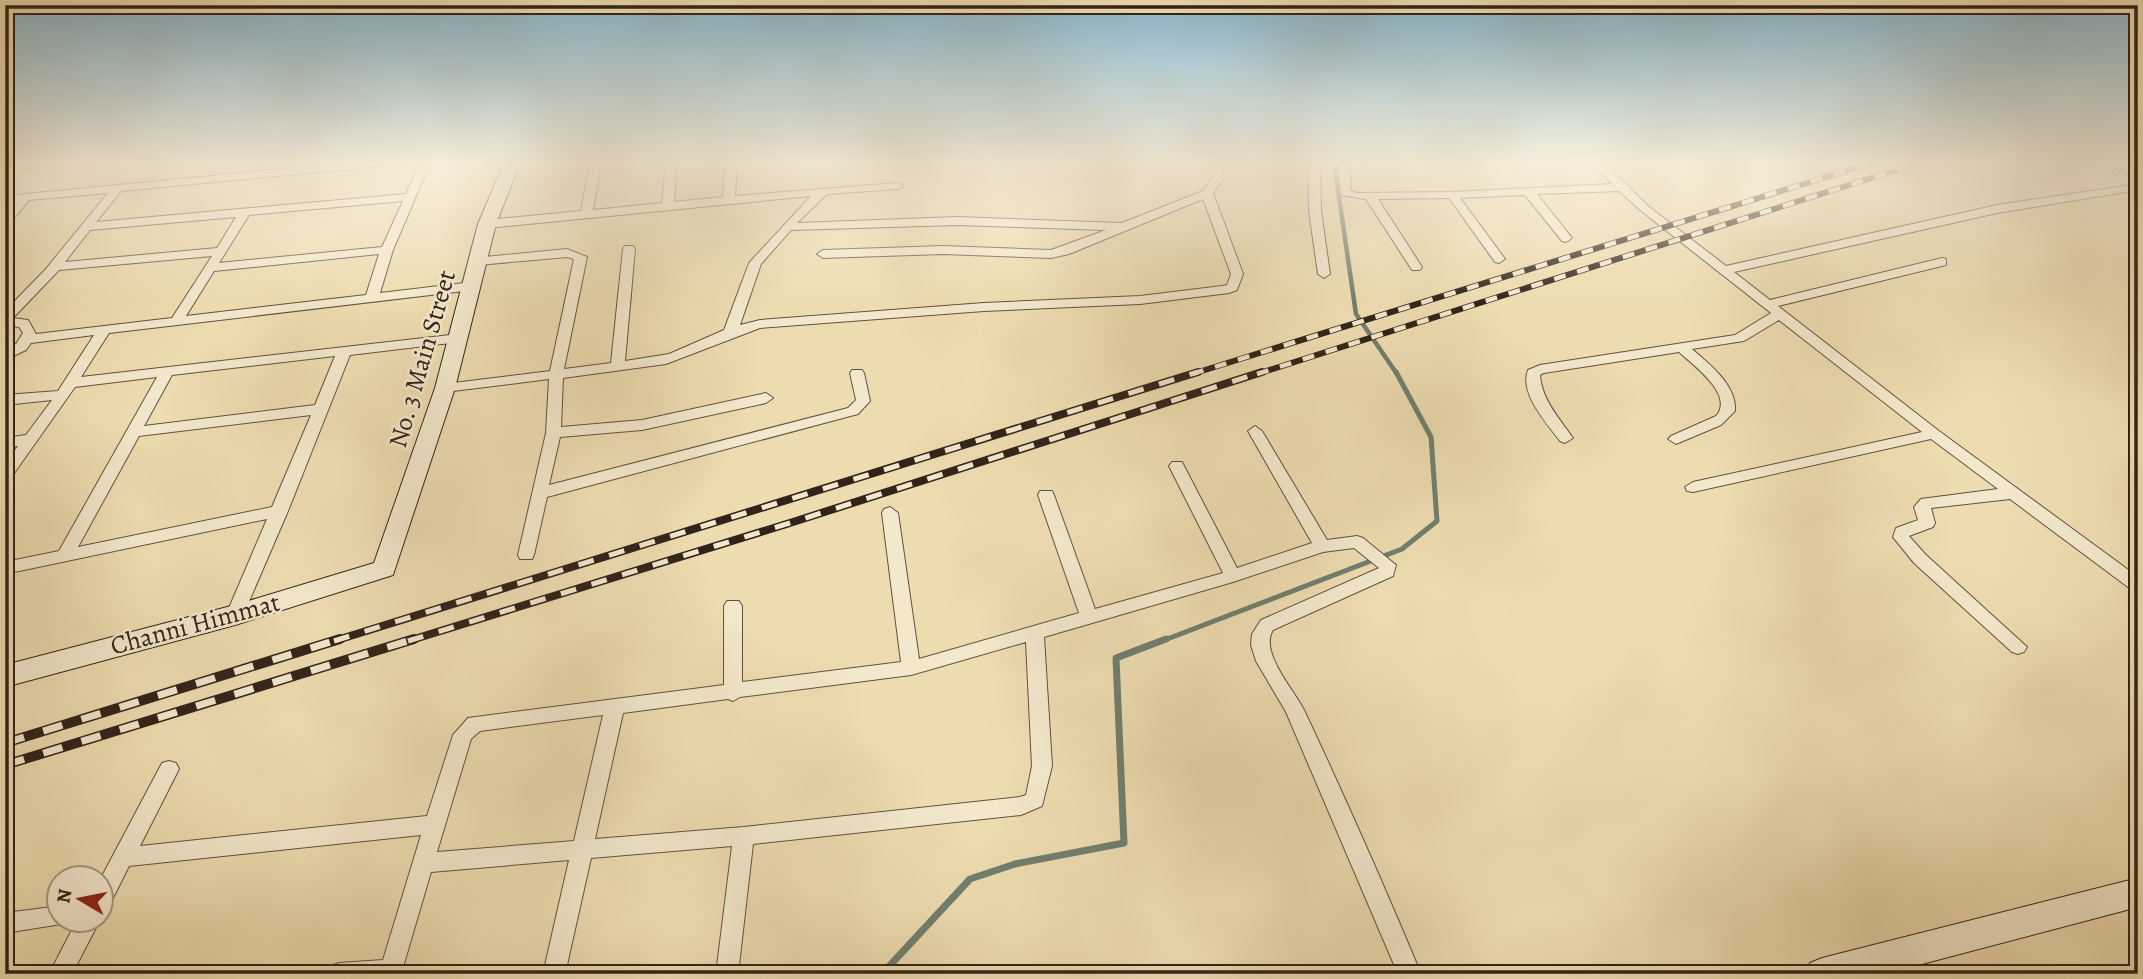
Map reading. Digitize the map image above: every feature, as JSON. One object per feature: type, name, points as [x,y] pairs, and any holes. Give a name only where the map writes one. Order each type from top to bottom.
[{"type":"street","points":[[5,319],[31,295],[101,209]]},
{"type":"street","points":[[86,227],[296,209]]},
{"type":"street","points":[[372,297],[387,250],[405,209]]},
{"type":"street","name":"No. 3 Main Street","points":[[383,569],[445,387],[493,209]]},
{"type":"street","points":[[586,214],[587,209]]},
{"type":"street","points":[[487,224],[640,209]]},
{"type":"street","points":[[731,331],[755,262],[804,209]]},
{"type":"street","points":[[823,254],[943,250],[1051,254],[1065,251],[1168,209]]},
{"type":"street","points":[[445,387],[617,368],[675,358],[731,331],[760,324],[984,307],[1152,299],[1224,290],[1232,287],[1237,274],[1213,209]]},
{"type":"street","points":[[1315,209],[1324,274]]},
{"type":"street","points":[[1378,209],[1416,267]]},
{"type":"street","points":[[1462,209],[1499,259]]},
{"type":"street","points":[[1542,209],[1566,238]]},
{"type":"street","points":[[1648,209],[1934,434],[2138,586]]},
{"type":"street","points":[[1725,270],[1999,209]]},
{"type":"street","points":[[177,320],[244,214]]},
{"type":"street","points":[[787,227],[957,222],[1123,227]]},
{"type":"street","points":[[617,368],[629,249]]},
{"type":"street","points":[[211,268],[387,250]]},
{"type":"street","points":[[55,267],[220,251]]},
{"type":"street","points":[[478,261],[567,253],[575,253],[581,257],[556,374],[553,433],[526,555]]},
{"type":"street","points":[[1565,438],[1540,401],[1533,382],[1533,373],[1540,369],[1582,360],[1616,358],[1739,338],[1774,309],[1942,262]]},
{"type":"street","points":[[5,356],[28,339],[473,286]]},
{"type":"street","points":[[5,319],[23,323],[30,333],[28,339]]},
{"type":"street","points":[[5,475],[105,329]]},
{"type":"street","points":[[5,400],[167,372],[459,338]]},
{"type":"street","points":[[1676,439],[1722,418],[1731,405],[1728,396],[1714,378],[1683,348]]},
{"type":"street","points":[[235,615],[280,511],[318,409],[345,350]]},
{"type":"street","points":[[64,557],[167,372]]},
{"type":"street","points":[[540,493],[853,411],[863,401],[857,373]]},
{"type":"street","points":[[553,433],[642,425],[766,398]]},
{"type":"street","points":[[133,432],[318,409]]},
{"type":"street","points":[[1255,431],[1322,546]]},
{"type":"street","points":[[1693,487],[1934,434]]},
{"type":"street","points":[[5,443],[28,440]]},
{"type":"street","points":[[1177,466],[1233,576]]},
{"type":"street","points":[[2012,493],[1923,505],[1927,523],[1902,532],[1901,537],[1920,559],[2018,647]]},
{"type":"street","points":[[1046,495],[1089,618]]},
{"type":"street","points":[[5,568],[280,511]]},
{"type":"street","points":[[890,513],[911,668]]},
{"type":"street","points":[[339,974],[390,972],[463,735],[468,728],[485,721],[733,693],[911,668],[1233,576],[1322,546],[1357,542],[1372,550],[1388,565],[1387,572],[1267,625],[1261,634],[1260,645],[1265,661],[1294,709],[1410,974]]},
{"type":"street","name":"Channi Himmat","points":[[5,676],[235,615],[383,569]]},
{"type":"street","points":[[733,606],[733,693]]},
{"type":"street","points":[[424,863],[744,836],[1021,806],[1035,800],[1042,766],[1034,634]]},
{"type":"street","points":[[554,974],[615,706]]},
{"type":"street","points":[[116,870],[169,769]]},
{"type":"street","points":[[123,857],[435,824]]},
{"type":"street","points":[[727,974],[744,836]]},
{"type":"street","points":[[1822,974],[2138,892]]},
{"type":"street","points":[[5,923],[46,918]]},
{"type":"street","points":[[60,974],[81,934]]},
{"type":"waterway","points":[[1341,209],[1356,314],[1397,374]]},
{"type":"waterway","points":[[1162,641],[1402,549],[1437,521],[1431,437],[1396,372]]},
{"type":"waterway","points":[[882,974],[970,879],[1015,864],[1124,843],[1116,658],[1166,639]]},
{"type":"railway","points":[[1192,374],[1724,209]]},
{"type":"railway","points":[[1257,374],[1775,209]]},
{"type":"railway","points":[[334,641],[1198,372]]},
{"type":"railway","points":[[408,641],[793,522],[1262,372]]},
{"type":"railway","points":[[5,743],[340,639]]},
{"type":"railway","points":[[5,765],[414,639]]}]
